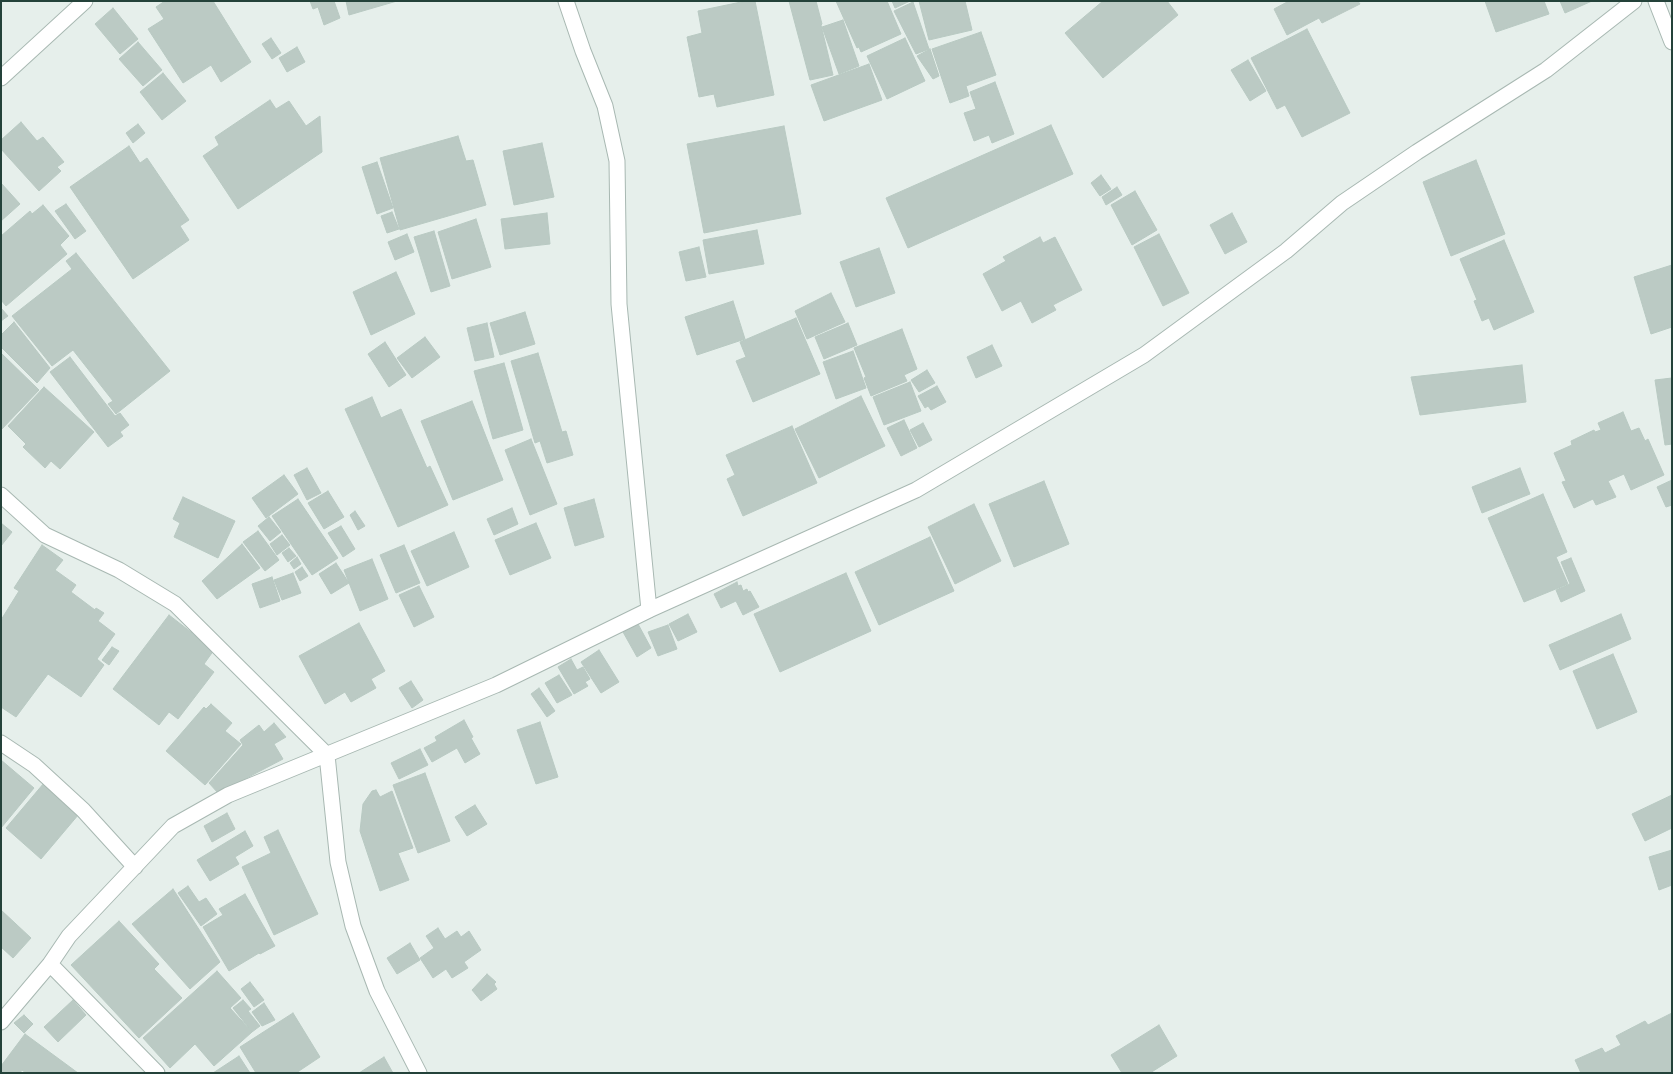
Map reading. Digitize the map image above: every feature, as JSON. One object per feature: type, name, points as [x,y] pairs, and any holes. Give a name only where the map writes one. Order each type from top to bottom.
[{"type":"street","points":[[1,78],[85,1]]},
{"type":"street","points":[[566,1],[604,106],[617,161],[618,304],[649,610]]},
{"type":"street","points":[[1,1022],[50,964],[69,936],[174,826],[228,795],[496,686],[649,610],[916,490],[1144,355],[1286,251],[1342,203],[1417,152],[1546,70],[1634,1]]},
{"type":"street","points":[[1656,1],[1672,42]]},
{"type":"street","points":[[1,495],[45,535],[120,570],[175,604],[327,755],[338,862],[353,926],[377,991],[419,1073]]},
{"type":"street","points":[[1,743],[34,765],[83,810],[135,867]]},
{"type":"street","points":[[50,964],[156,1073]]},
{"type":"building","points":[[165,1],[213,1],[251,62],[221,82],[211,65],[183,83],[148,29],[164,19],[156,7]]},
{"type":"building","points":[[310,1],[334,1],[340,18],[324,25],[318,7],[313,9]]},
{"type":"building","points":[[346,1],[397,1],[349,15]]},
{"type":"building","points":[[746,1],[755,1],[774,95],[717,107],[714,94],[699,97],[687,37],[702,33],[698,11]]},
{"type":"building","points":[[789,1],[816,1],[833,75],[810,80]]},
{"type":"building","points":[[836,1],[887,1],[901,34],[861,52],[859,47],[857,48]]},
{"type":"building","points":[[892,1],[910,1],[895,8]]},
{"type":"building","points":[[919,1],[965,1],[972,30],[929,40]]},
{"type":"building","points":[[1103,1],[1167,1],[1178,15],[1103,78],[1065,33]]},
{"type":"building","points":[[1289,1],[1358,1],[1360,4],[1322,23],[1319,18],[1287,35],[1274,9]]},
{"type":"building","points":[[1485,1],[1544,1],[1549,14],[1496,32]]},
{"type":"building","points":[[1560,1],[1592,1],[1565,13]]},
{"type":"building","points":[[913,2],[929,49],[916,54],[894,11]]},
{"type":"building","points":[[113,8],[138,39],[120,54],[95,24]]},
{"type":"building","points":[[843,20],[859,66],[839,74],[822,27]]},
{"type":"building","points":[[1307,29],[1350,113],[1302,137],[1285,105],[1277,109],[1251,58]]},
{"type":"building","points":[[981,32],[996,75],[966,86],[969,96],[950,103],[932,49]]},
{"type":"building","points":[[271,38],[281,53],[272,59],[262,44]]},
{"type":"building","points":[[905,38],[925,81],[887,99],[867,56]]},
{"type":"building","points":[[138,42],[162,70],[143,86],[119,59]]},
{"type":"building","points":[[297,47],[305,62],[287,72],[279,58]]},
{"type":"building","points":[[930,49],[939,76],[933,79],[917,56]]},
{"type":"building","points":[[1248,60],[1266,91],[1250,101],[1231,70]]},
{"type":"building","points":[[869,64],[882,100],[824,121],[811,85]]},
{"type":"building","points":[[163,73],[186,101],[162,120],[140,92]]},
{"type":"building","points":[[995,82],[1014,134],[992,143],[989,135],[974,141],[964,113],[976,109],[970,92]]},
{"type":"building","points":[[270,100],[276,109],[289,101],[306,126],[320,116],[322,152],[238,209],[203,156],[219,145],[215,137]]},
{"type":"building","points":[[21,122],[37,141],[43,137],[64,162],[57,167],[61,171],[39,191],[1,149],[1,140]]},
{"type":"building","points":[[138,124],[145,133],[133,143],[126,133]]},
{"type":"building","points":[[1051,125],[1073,174],[908,248],[886,198]]},
{"type":"building","points":[[784,126],[801,214],[704,233],[687,144]]},
{"type":"building","points":[[458,136],[466,161],[473,160],[486,205],[400,230],[380,158]]},
{"type":"building","points":[[542,143],[554,197],[514,205],[503,151]]},
{"type":"building","points":[[129,146],[140,163],[147,158],[189,220],[180,226],[189,240],[133,279],[70,187]]},
{"type":"building","points":[[1476,160],[1505,234],[1451,256],[1423,182]]},
{"type":"building","points":[[377,162],[393,208],[377,214],[362,167]]},
{"type":"building","points":[[1101,175],[1111,189],[1100,196],[1091,183]]},
{"type":"building","points":[[1,183],[20,204],[1,221]]},
{"type":"building","points":[[1117,187],[1122,195],[1106,205],[1102,197]]},
{"type":"building","points":[[1135,191],[1157,230],[1132,245],[1111,205]]},
{"type":"building","points":[[66,204],[86,231],[75,239],[55,211]]},
{"type":"building","points":[[43,205],[69,236],[60,245],[67,254],[6,306],[1,300],[1,236],[30,211],[32,214]]},
{"type":"building","points":[[392,212],[399,229],[387,233],[381,216]]},
{"type":"building","points":[[547,213],[550,244],[505,249],[501,219]]},
{"type":"building","points":[[1232,213],[1247,242],[1225,254],[1210,225]]},
{"type":"building","points":[[476,219],[491,267],[452,279],[438,232]]},
{"type":"building","points":[[757,230],[764,264],[709,274],[703,240]]},
{"type":"building","points":[[434,231],[450,286],[431,292],[414,237]]},
{"type":"building","points":[[407,234],[414,252],[395,260],[388,242]]},
{"type":"building","points":[[1159,234],[1189,293],[1163,306],[1134,247]]},
{"type":"building","points":[[1040,237],[1043,243],[1055,237],[1082,290],[1053,305],[1056,310],[1032,323],[1021,301],[1002,311],[983,274],[1006,261],[1003,257]]},
{"type":"building","points":[[1504,240],[1534,312],[1494,330],[1489,318],[1482,321],[1474,301],[1477,300],[1460,259]]},
{"type":"building","points":[[699,247],[706,277],[686,281],[679,252]]},
{"type":"building","points":[[879,248],[895,293],[856,307],[840,262]]},
{"type":"building","points":[[76,253],[170,371],[116,414],[108,404],[113,401],[73,350],[52,366],[12,316],[72,269],[66,261]]},
{"type":"building","points":[[1672,265],[1672,327],[1651,334],[1634,277]]},
{"type":"building","points":[[396,272],[415,314],[371,335],[353,292]]},
{"type":"building","points":[[831,293],[845,322],[807,339],[795,311]]},
{"type":"building","points":[[733,301],[745,339],[697,355],[685,317]]},
{"type":"building","points":[[1,308],[8,316],[1,321]]},
{"type":"building","points":[[525,312],[535,344],[500,355],[490,323]]},
{"type":"building","points":[[796,318],[820,374],[753,402],[736,361],[746,357],[740,342]]},
{"type":"building","points":[[14,322],[50,368],[37,383],[1,347],[1,335]]},
{"type":"building","points":[[487,323],[494,357],[475,361],[467,328]]},
{"type":"building","points":[[848,323],[857,345],[824,359],[815,337]]},
{"type":"building","points":[[902,329],[917,369],[904,375],[907,381],[871,396],[864,378],[866,377],[854,348]]},
{"type":"building","points":[[425,337],[440,357],[412,378],[397,358]]},
{"type":"building","points":[[385,342],[406,375],[389,387],[368,354]]},
{"type":"building","points":[[992,345],[1002,366],[976,378],[967,357]]},
{"type":"building","points":[[853,351],[866,388],[836,399],[823,362]]},
{"type":"building","points":[[1,353],[39,390],[1,430]]},
{"type":"building","points":[[538,353],[562,432],[566,431],[573,455],[547,463],[540,441],[535,443],[511,361]]},
{"type":"building","points":[[70,357],[115,416],[120,413],[129,425],[120,432],[123,436],[108,447],[50,372]]},
{"type":"building","points":[[504,363],[523,430],[493,439],[474,371]]},
{"type":"building","points":[[1522,365],[1526,402],[1420,415],[1411,377]]},
{"type":"building","points":[[927,370],[935,383],[919,392],[911,380]]},
{"type":"building","points":[[1672,378],[1672,444],[1665,445],[1655,380]]},
{"type":"building","points":[[910,382],[921,411],[884,425],[873,397]]},
{"type":"building","points":[[937,386],[946,402],[931,410],[928,406],[925,408],[918,396]]},
{"type":"building","points":[[44,387],[94,432],[60,469],[51,461],[45,468],[23,447],[26,444],[8,426]]},
{"type":"building","points":[[861,396],[885,446],[819,478],[795,429]]},
{"type":"building","points":[[372,397],[381,418],[401,409],[427,468],[430,466],[448,505],[398,527],[345,409]]},
{"type":"building","points":[[472,401],[503,480],[453,500],[421,421]]},
{"type":"building","points":[[1623,412],[1631,431],[1639,428],[1645,441],[1648,439],[1664,475],[1631,490],[1624,474],[1608,481],[1616,497],[1596,505],[1593,499],[1574,508],[1562,482],[1566,481],[1554,453],[1572,445],[1571,441],[1594,430],[1595,432],[1601,430],[1598,423]]},
{"type":"building","points":[[904,420],[917,448],[901,456],[887,428]]},
{"type":"building","points":[[923,423],[932,440],[919,447],[910,430]]},
{"type":"building","points":[[792,426],[817,483],[743,516],[727,479],[735,475],[726,455]]},
{"type":"building","points":[[531,439],[557,504],[530,515],[505,450]]},
{"type":"building","points":[[307,468],[321,493],[307,500],[294,475]]},
{"type":"building","points":[[1520,468],[1530,494],[1482,513],[1472,487]]},
{"type":"building","points":[[284,475],[298,494],[266,518],[252,498]]},
{"type":"building","points":[[1672,480],[1672,505],[1666,507],[1657,487]]},
{"type":"building","points":[[1044,481],[1069,544],[1014,567],[989,504]]},
{"type":"building","points":[[328,491],[344,517],[324,529],[308,503]]},
{"type":"building","points":[[1543,494],[1567,552],[1556,557],[1568,584],[1524,602],[1488,518]]},
{"type":"building","points":[[183,497],[235,521],[218,558],[174,537],[180,523],[173,519]]},
{"type":"building","points":[[298,499],[338,558],[312,575],[272,516]]},
{"type":"building","points":[[594,499],[604,537],[575,546],[564,508]]},
{"type":"building","points":[[974,504],[1001,561],[955,584],[928,527]]},
{"type":"building","points":[[512,508],[518,524],[494,535],[487,519]]},
{"type":"building","points":[[355,511],[365,526],[358,530],[350,515]]},
{"type":"building","points":[[269,517],[281,532],[270,541],[258,526]]},
{"type":"building","points":[[1,523],[12,532],[1,546]]},
{"type":"building","points":[[536,523],[551,558],[510,575],[495,540]]},
{"type":"building","points":[[341,526],[355,549],[343,557],[328,533]]},
{"type":"building","points":[[258,531],[279,560],[265,571],[243,542]]},
{"type":"building","points":[[454,532],[469,567],[427,586],[411,551]]},
{"type":"building","points":[[282,535],[290,545],[277,555],[270,544]]},
{"type":"building","points":[[930,537],[954,591],[879,625],[855,572]]},
{"type":"building","points":[[242,544],[260,568],[217,599],[202,581]]},
{"type":"building","points":[[42,545],[63,560],[55,570],[76,585],[71,592],[95,610],[96,608],[104,613],[98,621],[115,634],[97,659],[104,665],[81,697],[48,674],[16,717],[1,707],[1,620],[19,591],[14,588]]},
{"type":"building","points":[[404,545],[420,583],[396,593],[380,555]]},
{"type":"building","points":[[289,548],[296,556],[288,562],[282,553]]},
{"type":"building","points":[[297,557],[301,564],[294,569],[290,563]]},
{"type":"building","points":[[1571,558],[1585,591],[1561,602],[1556,590],[1570,584],[1561,562]]},
{"type":"building","points":[[372,559],[388,599],[360,611],[344,570]]},
{"type":"building","points":[[336,563],[349,583],[331,594],[319,574]]},
{"type":"building","points":[[302,567],[308,576],[300,581],[295,572]]},
{"type":"building","points":[[293,573],[301,593],[282,600],[274,580]]},
{"type":"building","points":[[846,573],[871,631],[780,672],[754,614]]},
{"type":"building","points":[[272,577],[280,601],[260,608],[252,584]]},
{"type":"building","points":[[737,582],[738,586],[741,585],[743,591],[747,589],[748,592],[750,591],[759,607],[743,615],[736,601],[721,608],[714,594]]},
{"type":"building","points":[[419,586],[434,617],[414,627],[399,595]]},
{"type":"building","points":[[688,614],[697,632],[678,641],[669,624]]},
{"type":"building","points":[[1621,614],[1631,639],[1560,670],[1549,645]]},
{"type":"building","points":[[169,615],[214,650],[204,664],[214,672],[178,719],[169,712],[159,725],[113,689]]},
{"type":"building","points":[[359,623],[385,671],[371,679],[376,688],[351,702],[345,692],[325,704],[299,656]]},
{"type":"building","points":[[638,624],[651,648],[637,657],[623,632]]},
{"type":"building","points":[[668,625],[677,649],[658,656],[648,632]]},
{"type":"building","points":[[112,647],[119,651],[109,665],[102,660]]},
{"type":"building","points":[[599,650],[619,682],[601,693],[581,662]]},
{"type":"building","points":[[1613,654],[1637,712],[1597,729],[1573,671]]},
{"type":"building","points":[[571,659],[577,670],[583,667],[590,679],[585,682],[588,686],[574,694],[558,667]]},
{"type":"building","points":[[559,675],[572,695],[557,703],[545,683]]},
{"type":"building","points":[[411,681],[423,700],[412,708],[399,688]]},
{"type":"building","points":[[539,688],[555,711],[547,717],[531,694]]},
{"type":"building","points":[[211,704],[232,723],[225,731],[241,744],[205,785],[166,751],[204,707],[206,709]]},
{"type":"building","points":[[464,720],[480,754],[465,763],[457,748],[432,762],[424,748],[437,741],[435,737]]},
{"type":"building","points":[[540,722],[558,777],[536,784],[517,730]]},
{"type":"building","points":[[274,723],[286,737],[274,744],[283,759],[218,793],[209,783],[243,745],[240,740],[259,725],[264,732]]},
{"type":"building","points":[[420,749],[428,765],[399,779],[391,763]]},
{"type":"building","points":[[1,760],[34,788],[1,828]]},
{"type":"building","points":[[425,773],[450,841],[418,853],[393,785]]},
{"type":"building","points":[[44,783],[79,814],[41,859],[6,828]]},
{"type":"building","points":[[376,790],[380,797],[392,791],[413,848],[398,853],[409,880],[380,891],[360,831],[363,804],[372,791]]},
{"type":"building","points":[[1672,795],[1672,828],[1645,841],[1632,814]]},
{"type":"building","points":[[475,805],[487,824],[467,836],[455,817]]},
{"type":"building","points":[[227,813],[235,829],[212,842],[204,826]]},
{"type":"building","points":[[278,830],[318,914],[274,935],[242,867],[271,853],[264,837]]},
{"type":"building","points":[[245,831],[253,846],[235,857],[239,864],[210,881],[197,860]]},
{"type":"building","points":[[1672,850],[1672,885],[1659,890],[1649,857]]},
{"type":"building","points":[[188,886],[199,902],[206,898],[217,914],[201,926],[178,893]]},
{"type":"building","points":[[173,889],[220,962],[190,989],[132,924]]},
{"type":"building","points":[[245,894],[275,946],[229,971],[203,927],[223,915],[219,909]]},
{"type":"building","points":[[1,910],[31,938],[13,958],[1,947]]},
{"type":"building","points":[[119,921],[159,964],[154,969],[182,998],[139,1038],[71,965]]},
{"type":"building","points":[[438,928],[445,939],[457,931],[461,937],[469,931],[481,950],[464,962],[468,968],[452,978],[446,969],[433,978],[420,958],[434,948],[426,936]]},
{"type":"building","points":[[410,943],[420,960],[397,974],[387,958]]},
{"type":"building","points":[[217,971],[241,998],[230,1008],[252,1032],[214,1066],[195,1044],[170,1068],[143,1038]]},
{"type":"building","points":[[487,974],[496,982],[494,984],[497,989],[481,1001],[472,990]]},
{"type":"building","points":[[250,982],[264,1000],[254,1007],[241,989]]},
{"type":"building","points":[[73,1000],[86,1015],[58,1042],[44,1027]]},
{"type":"building","points":[[243,1000],[251,1009],[248,1011],[260,1026],[252,1032],[233,1008]]},
{"type":"building","points":[[264,1003],[275,1020],[262,1026],[252,1012]]},
{"type":"building","points":[[293,1013],[320,1057],[296,1073],[256,1073],[240,1047]]},
{"type":"building","points":[[1672,1013],[1672,1073],[1581,1073],[1575,1060],[1602,1048],[1605,1053],[1621,1045],[1616,1036],[1645,1021],[1648,1025]]},
{"type":"building","points":[[24,1015],[33,1024],[24,1033],[14,1023]]},
{"type":"building","points":[[1159,1025],[1177,1056],[1150,1073],[1122,1073],[1111,1055]]},
{"type":"building","points":[[25,1034],[78,1073],[26,1073],[22,1070],[20,1073],[1,1073],[1,1066]]},
{"type":"building","points":[[239,1056],[250,1073],[213,1073]]},
{"type":"building","points":[[384,1057],[393,1073],[359,1073]]}]
